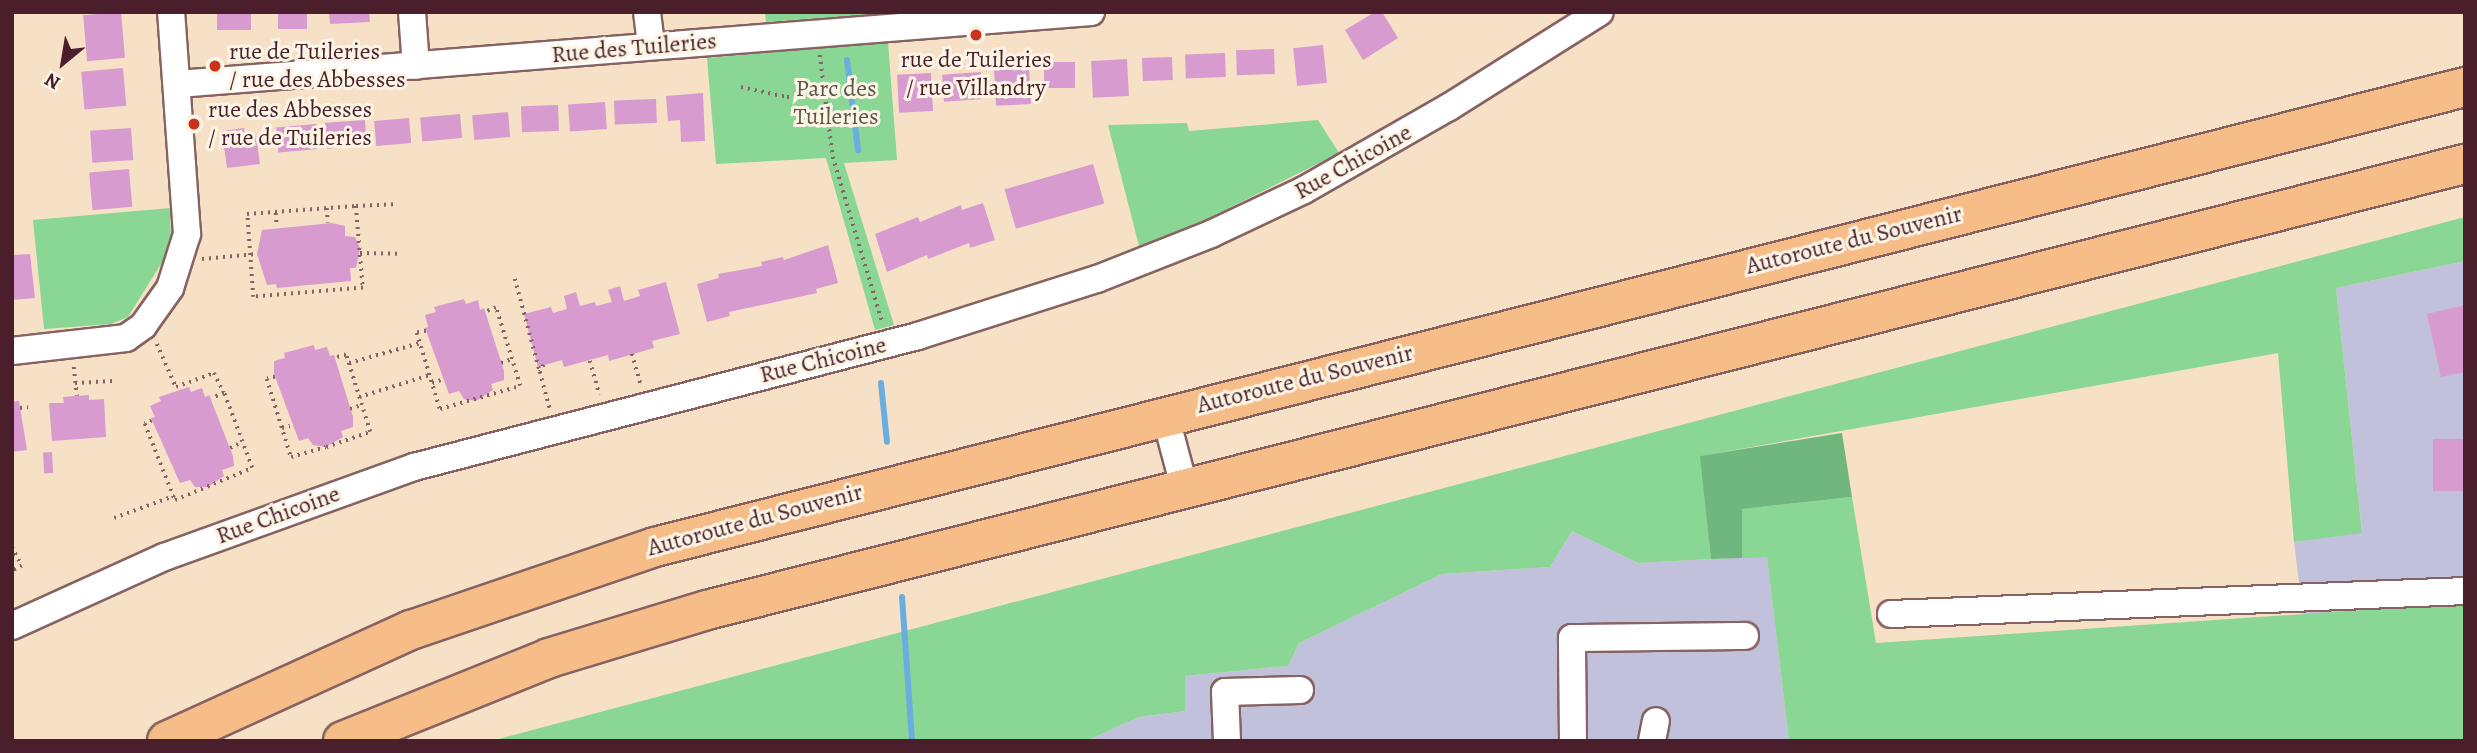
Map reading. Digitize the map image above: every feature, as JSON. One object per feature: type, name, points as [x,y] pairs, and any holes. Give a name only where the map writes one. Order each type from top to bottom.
[{"type":"highway","name":"Autoroute du Souvenir","points":[[167,741],[358,652],[587,568],[815,503],[2465,87]]},
{"type":"highway","points":[[343,741],[495,678],[623,634],[1184,486],[2465,164]]},
{"type":"street","points":[[12,351],[125,338],[144,326],[162,302],[185,248],[171,12]]},
{"type":"street","points":[[412,12],[416,66]]},
{"type":"street","points":[[647,12],[651,46]]},
{"type":"street","name":"Rue des Tuileries","points":[[177,84],[1001,16],[1091,12]]},
{"type":"street","name":"Rue Chicoine","points":[[12,626],[164,557],[414,467],[888,343],[1097,279],[1241,221],[1382,147],[1592,14]]},
{"type":"street","points":[[1165,415],[1184,486]]},
{"type":"street","points":[[1891,614],[2465,591]]},
{"type":"street","points":[[1573,741],[1572,638],[1745,636]]},
{"type":"street","points":[[1227,741],[1225,692],[1300,690]]},
{"type":"path","points":[[819,33],[833,157],[888,343]]},
{"type":"path","points":[[741,87],[787,97],[825,95]]},
{"type":"path","points":[[356,206],[363,288],[333,288],[253,297],[247,214],[356,206],[398,204]]},
{"type":"path","points":[[327,208],[328,223]]},
{"type":"path","points":[[275,212],[277,226]]},
{"type":"path","points":[[360,253],[399,254]]},
{"type":"path","points":[[200,260],[257,254]]},
{"type":"path","points":[[515,279],[551,412]]},
{"type":"path","points":[[280,288],[281,295]]},
{"type":"path","points":[[426,331],[417,333],[440,409],[476,401],[520,386],[496,308],[485,312]]},
{"type":"path","points":[[349,363],[420,343]]},
{"type":"path","points":[[157,344],[175,384],[175,390]]},
{"type":"path","points":[[632,354],[642,390]]},
{"type":"path","points":[[275,377],[267,379],[291,457],[370,432],[346,355],[335,358]]},
{"type":"path","points":[[501,363],[512,359]]},
{"type":"path","points":[[590,360],[601,400]]},
{"type":"path","points":[[540,372],[544,365]]},
{"type":"path","points":[[74,366],[77,396]]},
{"type":"path","points":[[152,421],[145,424],[175,500],[252,468],[214,373],[175,384]]},
{"type":"path","points":[[359,397],[430,375]]},
{"type":"path","points":[[432,383],[441,380]]},
{"type":"path","points":[[75,383],[113,381]]},
{"type":"path","points":[[211,399],[224,393]]},
{"type":"path","points":[[351,409],[361,405]]},
{"type":"path","points":[[20,408],[28,407]]},
{"type":"path","points":[[282,428],[290,426]]},
{"type":"path","points":[[230,448],[242,442]]},
{"type":"path","points":[[164,472],[171,469]]},
{"type":"path","points":[[114,519],[174,496]]},
{"type":"path","points":[[12,547],[22,566],[14,570],[19,575]]},
{"type":"shaded area","points":[[2465,261],[2465,603],[2303,615],[2294,542],[2362,532],[2336,288]]},
{"type":"shaded area","points":[[1572,531],[1638,563],[1767,556],[1789,741],[1086,741],[1139,717],[1185,711],[1185,676],[1288,666],[1299,643],[1442,574],[1550,567]]},
{"type":"green space","points":[[765,12],[886,12],[886,13],[766,22]]},
{"type":"green space","name":"Parc des Tuileries","points":[[888,42],[897,160],[844,163],[894,325],[875,330],[826,158],[716,164],[707,58]]},
{"type":"green space","points":[[1318,120],[1339,153],[1205,220],[1139,246],[1108,125],[1187,123],[1189,131]]},
{"type":"green space","points":[[170,208],[171,248],[128,317],[111,324],[44,329],[33,220]]},
{"type":"green space","points":[[2465,217],[2465,261],[2336,288],[2362,533],[2294,542],[2278,353],[1701,456],[1711,559],[1638,563],[1572,531],[1550,567],[1442,574],[1299,643],[1288,666],[1185,676],[1185,711],[1139,717],[1086,741],[491,741]]},
{"type":"green space","points":[[1842,433],[1852,497],[1742,509],[1742,558],[1711,559],[1700,456]]},
{"type":"green space","points":[[1852,497],[1876,643],[2465,603],[2465,741],[1789,741],[1767,557],[1742,558],[1741,509]]},
{"type":"building","points":[[121,12],[125,58],[87,61],[83,15]]},
{"type":"building","points":[[217,12],[251,12],[251,30],[217,30]]},
{"type":"building","points":[[278,12],[307,12],[307,29],[278,29]]},
{"type":"building","points":[[329,12],[369,12],[370,22],[330,24]]},
{"type":"building","points":[[1375,12],[1382,12],[1398,38],[1363,60],[1345,30]]},
{"type":"building","points":[[1323,45],[1327,83],[1297,86],[1293,48]]},
{"type":"building","points":[[1274,49],[1275,74],[1237,75],[1236,50]]},
{"type":"building","points":[[1225,53],[1226,77],[1186,78],[1185,54]]},
{"type":"building","points":[[1172,57],[1173,80],[1143,81],[1142,58]]},
{"type":"building","points":[[1127,59],[1129,96],[1093,98],[1091,61]]},
{"type":"building","points":[[1044,62],[1075,62],[1075,88],[1044,88]]},
{"type":"building","points":[[1029,66],[1031,104],[996,106],[994,68]]},
{"type":"building","points":[[123,68],[126,106],[84,110],[81,72]]},
{"type":"building","points":[[981,72],[983,99],[944,102],[942,75]]},
{"type":"building","points":[[931,73],[933,111],[899,113],[897,75]]},
{"type":"building","points":[[703,93],[705,141],[681,142],[680,120],[668,121],[666,96]]},
{"type":"building","points":[[656,99],[657,123],[615,124],[614,100]]},
{"type":"building","points":[[605,102],[607,129],[570,132],[568,105]]},
{"type":"building","points":[[558,105],[559,131],[522,132],[521,106]]},
{"type":"building","points":[[508,112],[510,137],[474,140],[472,115]]},
{"type":"building","points":[[460,114],[462,138],[422,141],[420,117]]},
{"type":"building","points":[[409,118],[411,143],[376,146],[374,121]]},
{"type":"building","points":[[365,120],[367,146],[327,149],[325,123]]},
{"type":"building","points":[[316,124],[318,149],[278,152],[276,127]]},
{"type":"building","points":[[131,128],[133,160],[92,163],[90,131]]},
{"type":"building","points":[[244,128],[245,136],[256,135],[260,164],[227,168],[222,131]]},
{"type":"building","points":[[1093,164],[1104,203],[1016,229],[1005,189]]},
{"type":"building","points":[[129,169],[132,207],[92,210],[89,172]]},
{"type":"building","points":[[983,203],[995,240],[970,248],[969,243],[928,259],[927,255],[887,272],[875,234],[918,217],[920,222],[961,205],[962,210]]},
{"type":"building","points":[[332,223],[345,226],[345,236],[355,237],[360,248],[356,268],[350,268],[351,281],[277,288],[276,284],[267,285],[257,254],[262,230]]},
{"type":"building","points":[[828,245],[838,283],[816,289],[817,293],[729,312],[730,316],[707,322],[697,284],[719,278],[718,274],[762,266],[761,262],[783,257],[784,260]]},
{"type":"building","points":[[30,254],[35,298],[12,300],[12,255]]},
{"type":"building","points":[[666,282],[680,334],[652,341],[654,348],[609,361],[608,355],[564,367],[562,360],[538,367],[524,314],[551,307],[553,313],[567,309],[564,296],[576,292],[580,306],[595,302],[596,306],[612,302],[608,290],[620,286],[624,301],[640,296],[638,290]]},
{"type":"building","points":[[464,299],[466,304],[478,300],[480,310],[484,308],[504,371],[504,380],[491,384],[493,390],[476,401],[464,399],[459,391],[449,394],[425,328],[428,327],[425,315],[436,312],[434,307]]},
{"type":"building","points":[[2465,305],[2465,372],[2441,377],[2427,314]]},
{"type":"building","points":[[314,345],[315,350],[327,347],[330,356],[334,355],[353,417],[353,427],[341,431],[343,437],[326,447],[313,445],[308,438],[299,441],[274,374],[274,361],[285,358],[284,353]]},
{"type":"building","points":[[189,387],[191,392],[202,388],[205,397],[209,395],[233,456],[234,466],[222,470],[224,476],[208,487],[195,487],[190,480],[180,483],[151,418],[155,417],[150,406],[161,401],[159,397]]},
{"type":"building","points":[[89,395],[89,400],[104,399],[106,437],[52,441],[49,403],[64,403],[63,397]]},
{"type":"building","points":[[19,401],[27,450],[12,452],[12,402]]},
{"type":"building","points":[[2433,439],[2465,439],[2465,491],[2433,491]]},
{"type":"building","points":[[43,452],[52,452],[53,473],[44,473]]},
{"type":"waterway","points":[[847,60],[858,150]]},
{"type":"waterway","points":[[881,383],[887,442]]},
{"type":"waterway","points":[[902,597],[912,741]]},
{"type":"place","name":"rue de Tuileries / rue Villandry","points":[[976,35]]},
{"type":"place","name":"rue de Tuileries / rue des Abbesses","points":[[215,66]]},
{"type":"place","name":"rue des Abbesses / rue de Tuileries","points":[[194,124]]}]
